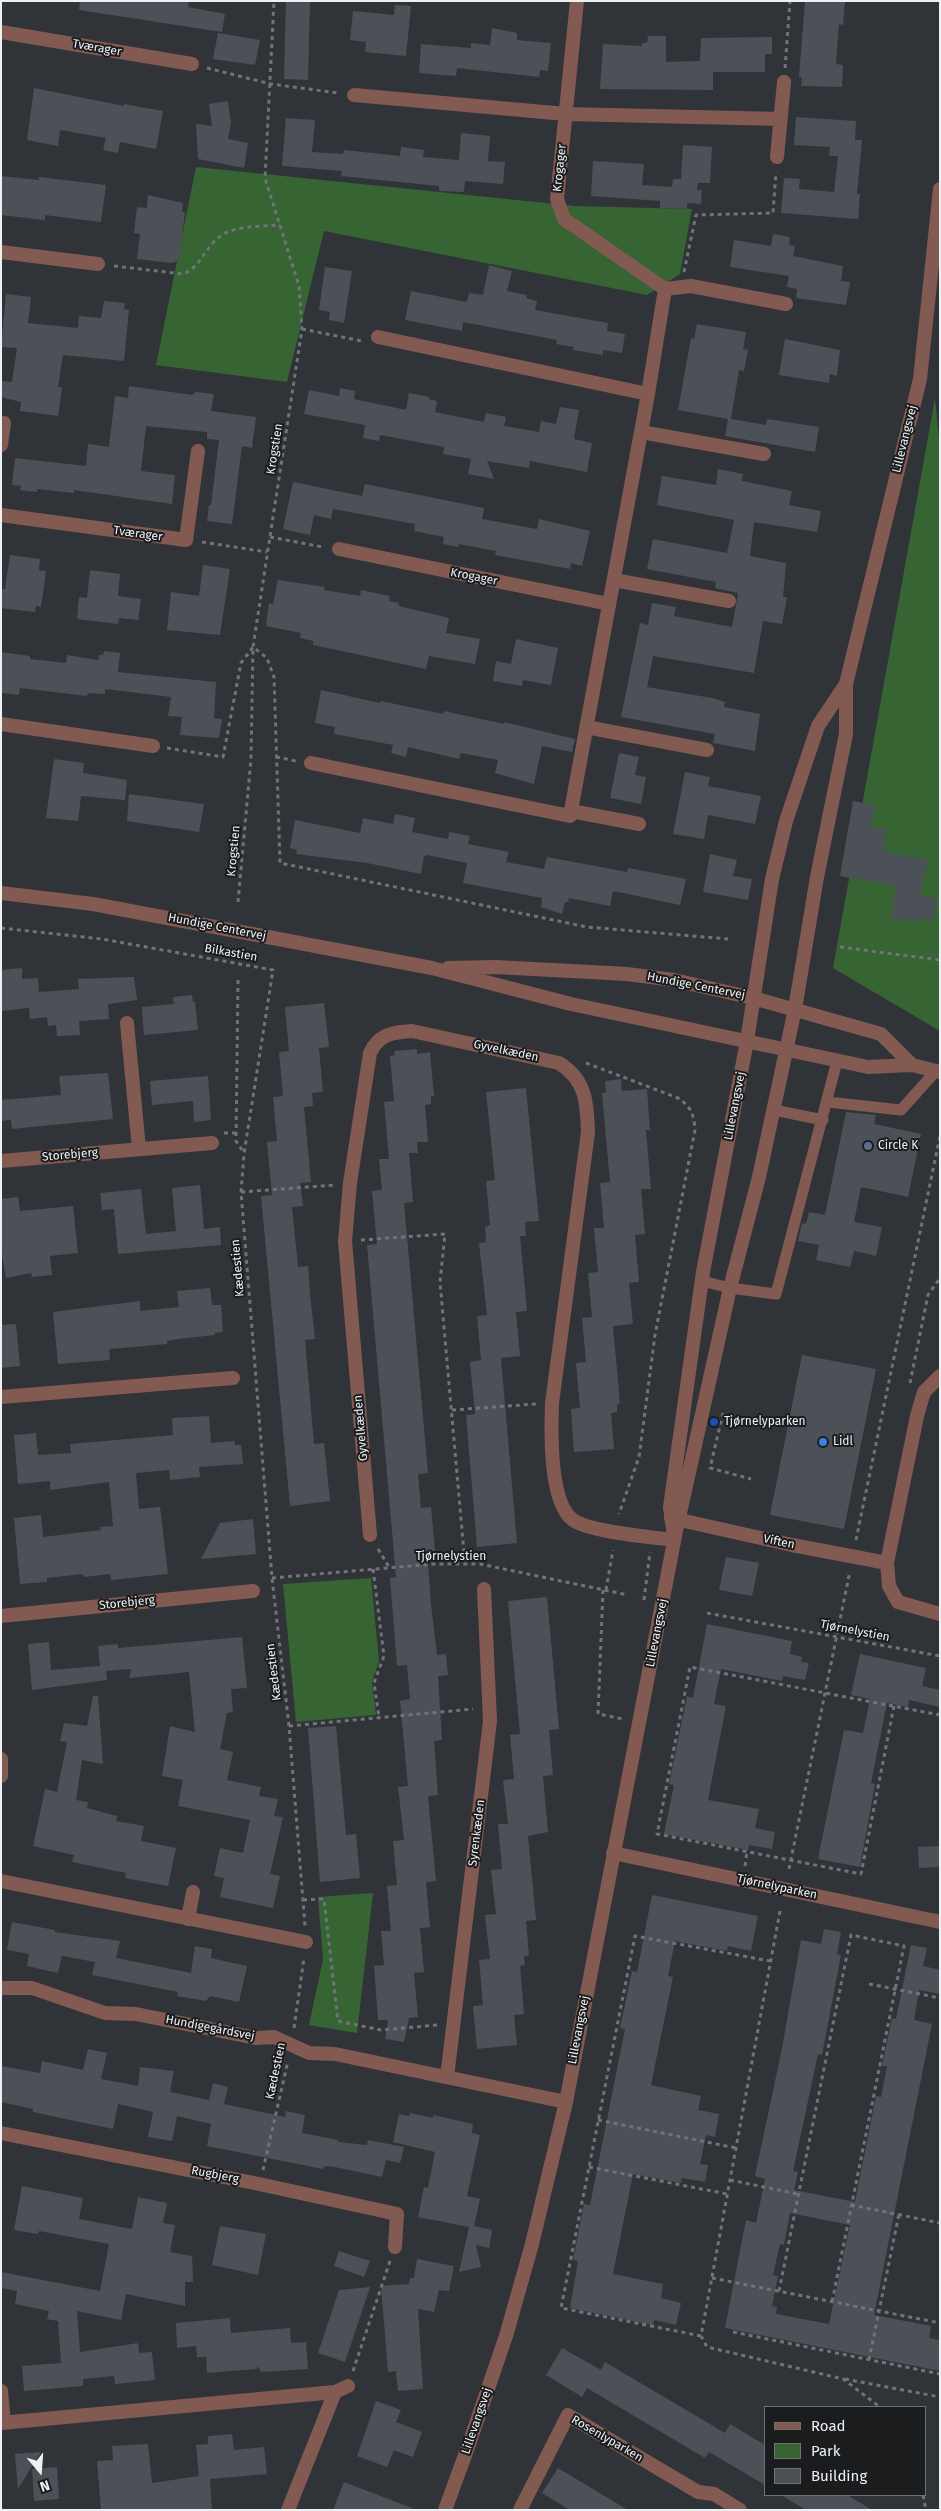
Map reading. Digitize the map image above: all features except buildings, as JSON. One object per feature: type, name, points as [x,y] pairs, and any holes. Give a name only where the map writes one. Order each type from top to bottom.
[{"type":"street","name":"Krogager","points":[[577,1],[557,200],[564,219],[665,288]]},
{"type":"street","name":"Tværager","points":[[1,32],[192,64]]},
{"type":"street","points":[[778,157],[784,82]]},
{"type":"street","points":[[354,95],[566,114],[781,120]]},
{"type":"street","name":"Lillevangsvej","points":[[444,2510],[506,2336],[532,2244],[566,2102],[674,1540],[675,1519],[774,1110],[795,1009],[817,877],[846,734],[846,684],[920,379],[940,189]]},
{"type":"street","points":[[1,252],[98,264]]},
{"type":"street","points":[[311,763],[570,816],[648,394],[665,288],[691,286],[786,304]]},
{"type":"street","points":[[378,337],[648,394]]},
{"type":"street","points":[[1,445],[4,423]]},
{"type":"street","points":[[641,432],[764,454]]},
{"type":"street","points":[[186,540],[198,451]]},
{"type":"street","name":"Tværager","points":[[1,515],[186,540]]},
{"type":"street","name":"Krogager","points":[[339,549],[609,604]]},
{"type":"street","points":[[614,580],[729,601]]},
{"type":"street","name":"Lillevangsvej","points":[[675,1519],[670,1507],[702,1281],[747,1041],[772,879],[788,813],[818,726],[846,684]]},
{"type":"street","points":[[1,724],[153,746]]},
{"type":"street","points":[[586,727],[707,750]]},
{"type":"street","points":[[571,811],[639,824]]},
{"type":"street","name":"Hundige Centervej","points":[[1,894],[93,904],[432,968],[562,1002],[868,1067],[912,1065],[938,1071]]},
{"type":"street","name":"Hundige Centervej","points":[[432,968],[496,968],[627,974],[674,980],[754,998],[880,1034],[912,1065]]},
{"type":"street","points":[[128,1023],[139,1149]]},
{"type":"street","name":"Gyvelkæden","points":[[370,1535],[346,1241],[350,1184],[370,1053],[374,1042],[384,1036],[397,1032],[412,1032],[536,1056],[559,1063],[572,1071]]},
{"type":"street","points":[[572,1071],[580,1084],[588,1108],[588,1132],[552,1403],[551,1442],[554,1476],[562,1504],[573,1520],[597,1528],[674,1540]]},
{"type":"street","name":"Storebjerg","points":[[1,1161],[212,1143]]},
{"type":"street","points":[[940,1376],[924,1392],[917,1416],[887,1562],[889,1586],[898,1602],[940,1614]]},
{"type":"street","points":[[1,1397],[233,1378]]},
{"type":"street","name":"Viften","points":[[675,1519],[792,1545],[887,1562]]},
{"type":"street","name":"Syrenkæden","points":[[447,2077],[490,1721],[484,1589]]},
{"type":"street","name":"Storebjerg","points":[[1,1616],[253,1591]]},
{"type":"street","points":[[1,1759],[1,1776]]},
{"type":"street","name":"Tjørnelyparken","points":[[614,1853],[940,1922]]},
{"type":"street","points":[[1,1881],[306,1942]]},
{"type":"street","points":[[188,1919],[193,1892]]},
{"type":"street","name":"Hundigegårdsvej","points":[[1,1988],[32,1988],[105,2013],[136,2014],[256,2038],[274,2037],[309,2053],[335,2054],[566,2102]]},
{"type":"street","name":"Rugbjerg","points":[[1,2134],[260,2184],[397,2214],[395,2247]]},
{"type":"street","points":[[1,2391],[3,2423],[335,2392],[348,2386]]},
{"type":"street","points":[[288,2510],[335,2392]]},
{"type":"street","name":"Rosenlyparken","points":[[520,2510],[568,2415],[698,2492],[714,2494],[740,2510]]},
{"type":"lane","points":[[702,1281],[730,1288],[776,1294],[828,1102],[837,1060]]},
{"type":"lane","points":[[828,1102],[901,1110],[938,1071]]},
{"type":"lane","points":[[774,1110],[823,1120]]},
{"type":"path","name":"Krogstien","points":[[238,902],[251,759],[253,647],[302,329],[299,286],[265,178],[274,1]]},
{"type":"path","points":[[784,82],[790,1]]},
{"type":"path","points":[[192,64],[270,84],[354,95]]},
{"type":"path","points":[[665,288],[683,276],[696,215],[773,214],[778,157]]},
{"type":"path","points":[[98,264],[183,274],[194,269],[214,241],[226,232],[236,229],[280,225]]},
{"type":"path","points":[[302,329],[368,342],[378,337]]},
{"type":"path","points":[[270,537],[339,549]]},
{"type":"path","points":[[186,540],[267,552]]},
{"type":"path","points":[[153,746],[223,757],[241,663],[253,647],[267,658],[274,677],[280,864],[587,927],[728,939]]},
{"type":"path","name":"Bilkastien","points":[[1,928],[102,939],[273,970],[244,1154]]},
{"type":"path","points":[[840,947],[940,960]]},
{"type":"path","points":[[238,980],[236,1141],[244,1154]]},
{"type":"path","points":[[572,1071],[584,1062],[678,1098],[690,1106],[694,1118],[695,1130],[655,1335],[639,1456],[619,1514]]},
{"type":"path","points":[[789,1869],[940,1136]]},
{"type":"path","name":"Kædestien","points":[[244,1154],[241,1192],[272,1578],[289,1726],[306,1942],[291,2045],[260,2184]]},
{"type":"path","points":[[241,1192],[350,1184]]},
{"type":"path","points":[[346,1241],[445,1234],[440,1282],[465,1564]]},
{"type":"path","points":[[452,1410],[552,1403]]},
{"type":"path","points":[[723,1413],[710,1468],[751,1479]]},
{"type":"path","points":[[370,1535],[389,1567]]},
{"type":"path","points":[[643,1603],[652,1537]]},
{"type":"path","points":[[609,1716],[598,1714],[604,1590],[612,1550]]},
{"type":"path","name":"Tjørnelystien","points":[[272,1578],[389,1567],[480,1564],[628,1595]]},
{"type":"path","points":[[372,1569],[384,1656],[374,1682],[379,1717]]},
{"type":"path","name":"Tjørnelystien","points":[[707,1613],[940,1656]]},
{"type":"path","points":[[894,1706],[862,1874],[657,1834],[690,1666],[940,1715]]},
{"type":"path","points":[[289,1726],[477,1709],[490,1721]]},
{"type":"path","points":[[621,1719],[623,1709]]},
{"type":"path","points":[[303,1900],[324,1899],[338,2021],[381,2030],[434,2024],[453,2027]]},
{"type":"path","points":[[780,1911],[701,2336],[707,2348],[843,2379],[940,2397]]},
{"type":"path","points":[[778,2291],[851,1935],[904,1946],[832,2302]]},
{"type":"path","points":[[701,2336],[561,2308],[635,1936],[770,1961]]},
{"type":"path","points":[[869,1984],[940,1998]]},
{"type":"path","points":[[598,2120],[736,2148]]},
{"type":"path","points":[[589,2167],[727,2194]]},
{"type":"path","points":[[730,2180],[798,2194]]},
{"type":"path","points":[[851,2205],[940,2223]]},
{"type":"path","points":[[870,2360],[899,2214]]},
{"type":"path","points":[[348,2386],[395,2247]]},
{"type":"path","points":[[712,2278],[940,2324]]},
{"type":"path","points":[[733,2332],[940,2374]]},
{"type":"path","points":[[843,2379],[879,2406]]},
{"type":"path","points":[[923,2496],[926,2510]]},
{"type":"green space","points":[[196,167],[575,206],[692,209],[680,274],[647,295],[324,231],[287,382],[156,365]]},
{"type":"green space","points":[[935,398],[940,448],[940,1031],[833,968]]},
{"type":"green space","points":[[371,1578],[379,1661],[372,1682],[376,1715],[296,1722],[283,1584]]},
{"type":"green space","points":[[373,1893],[357,2033],[309,2025],[323,1959],[318,1897]]},
{"type":"place","name":"Circle K","points":[[868,1146]]},
{"type":"place","name":"Tjørnelyparken","points":[[714,1422]]},
{"type":"place","name":"Lidl","points":[[823,1442]]}]
